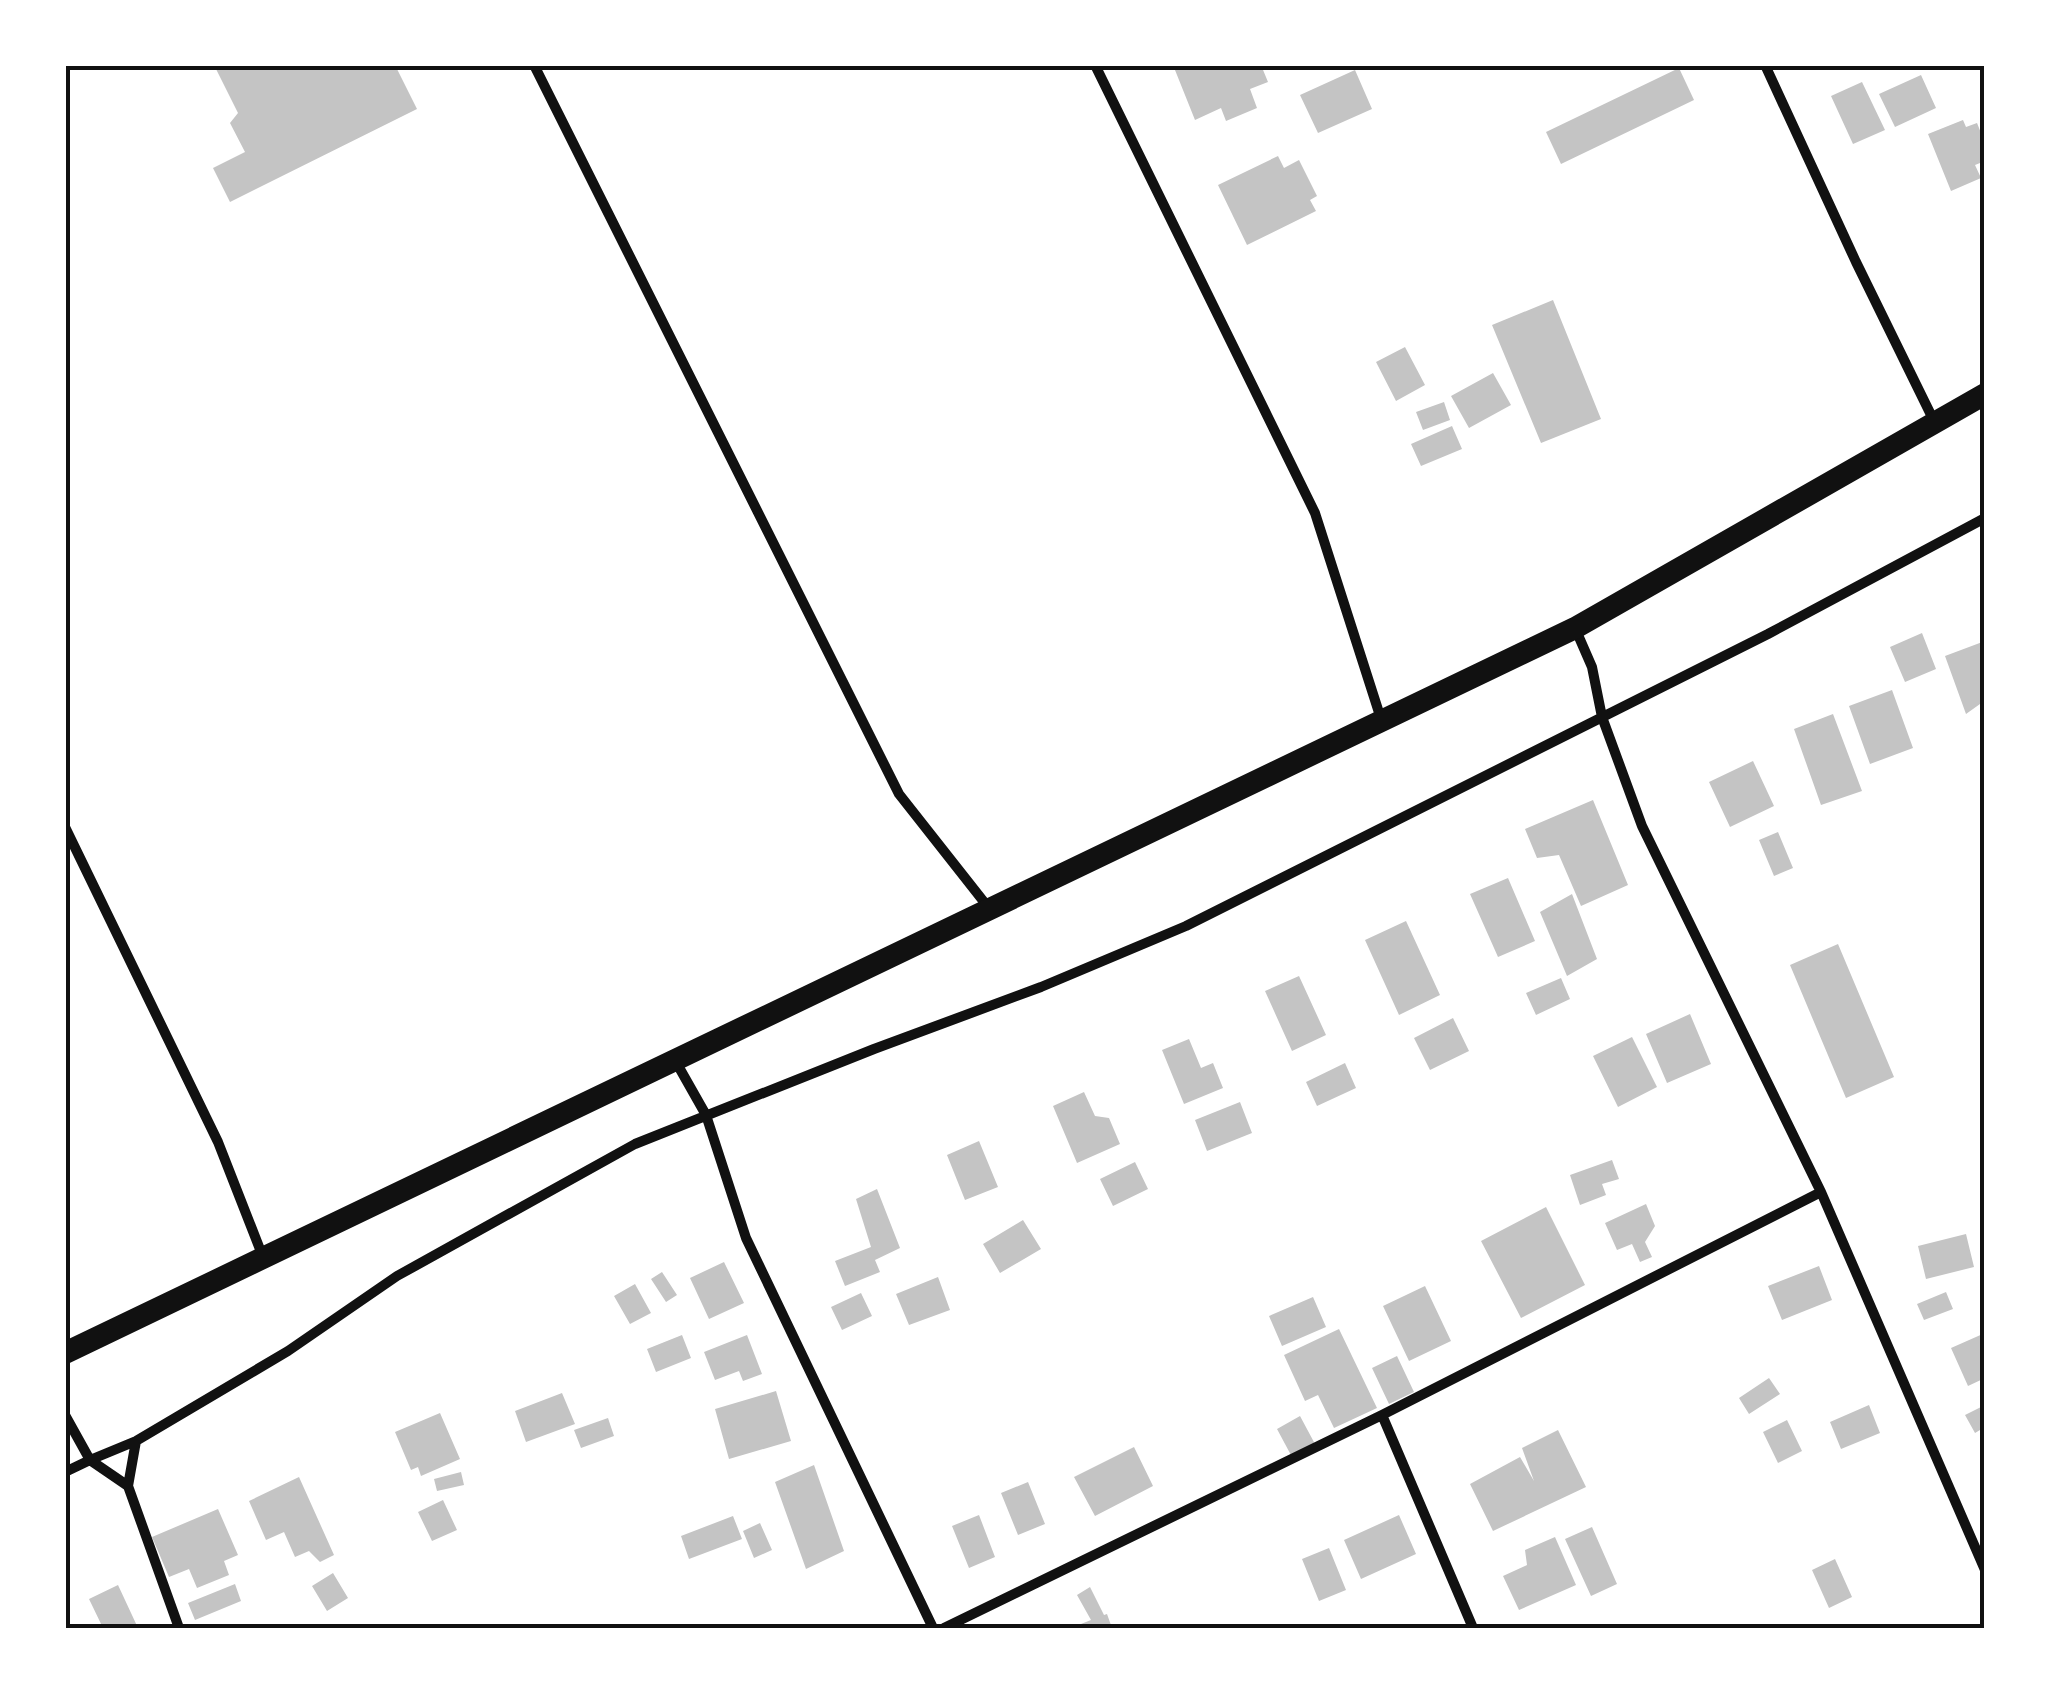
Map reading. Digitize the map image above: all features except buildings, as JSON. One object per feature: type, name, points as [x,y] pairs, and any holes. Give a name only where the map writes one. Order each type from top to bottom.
[{"type":"main road","points":[[65,1353],[1575,628],[1985,394]]},
{"type":"street","points":[[534,65],[899,794],[988,908]]},
{"type":"street","points":[[1096,65],[1315,513],[1382,722]]},
{"type":"street","points":[[1765,65],[1934,421]]},
{"type":"street","points":[[65,1472],[136,1441],[288,1351],[397,1276],[636,1144],[1186,926],[1768,634],[1985,518]]},
{"type":"street","points":[[1575,628],[1592,667],[1602,717],[1642,826],[1821,1192],[1985,1570]]},
{"type":"street","points":[[65,827],[218,1142],[263,1258]]},
{"type":"street","points":[[676,1062],[706,1115],[746,1238],[933,1628]]},
{"type":"street","points":[[944,1628],[1382,1416],[1821,1192]]},
{"type":"street","points":[[65,1415],[90,1460],[128,1486]]},
{"type":"street","points":[[1382,1416],[1473,1628]]},
{"type":"street","points":[[136,1441],[128,1486],[179,1628]]}]
